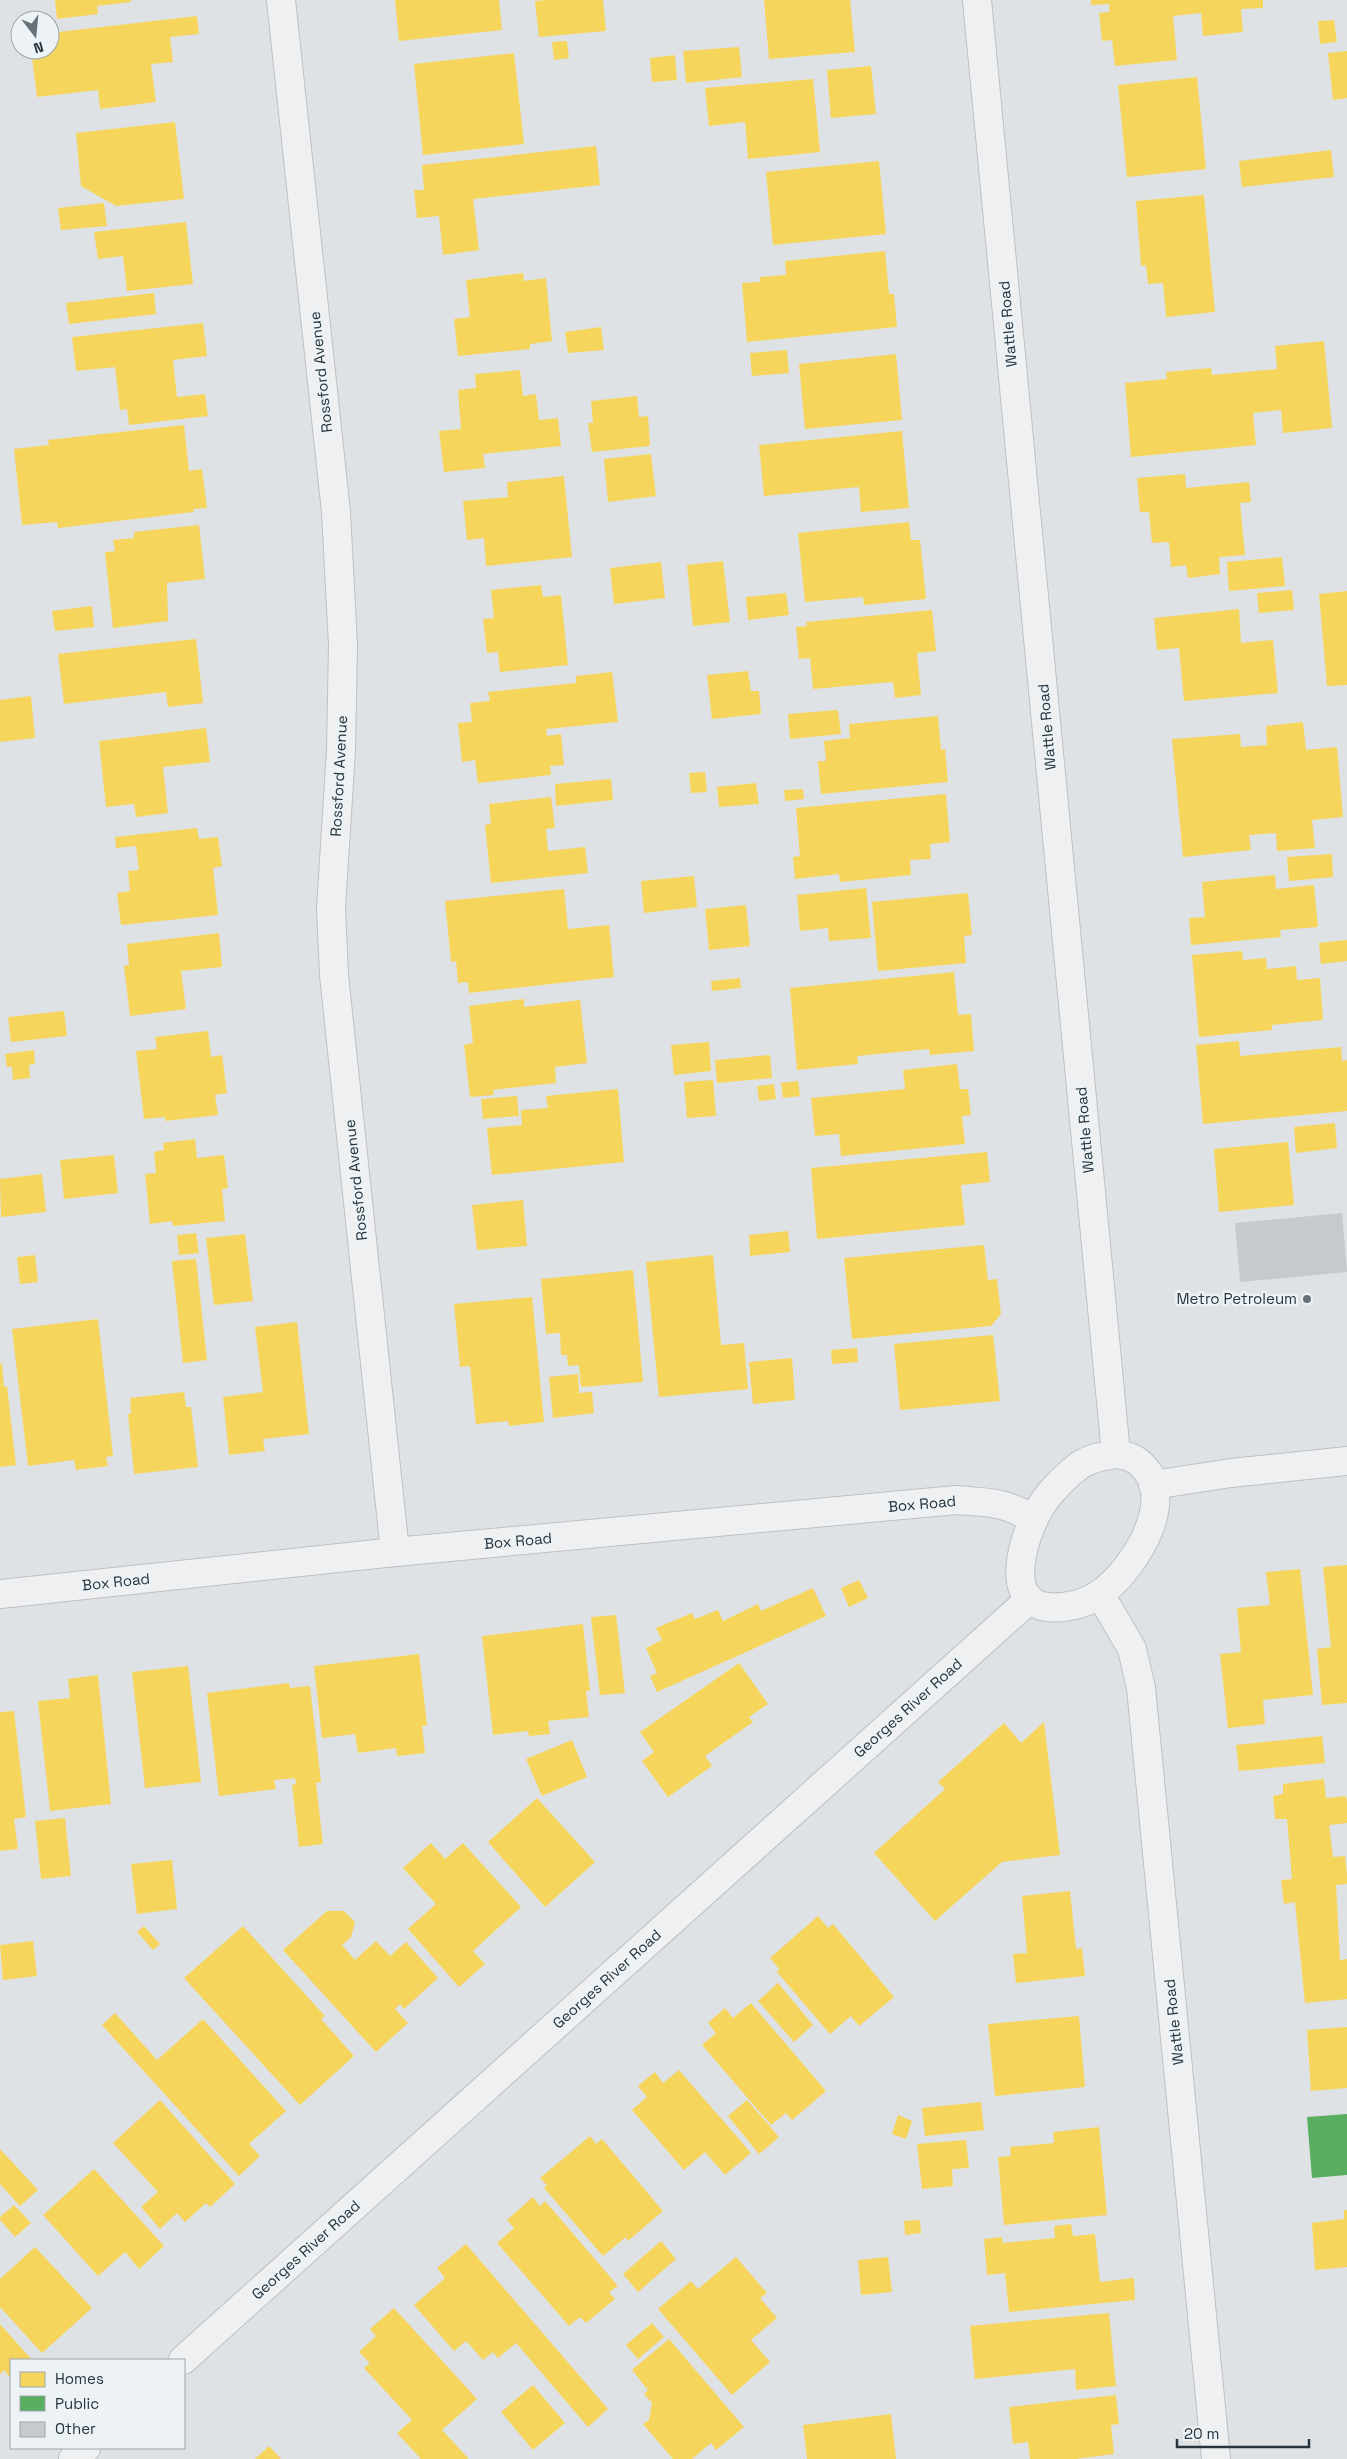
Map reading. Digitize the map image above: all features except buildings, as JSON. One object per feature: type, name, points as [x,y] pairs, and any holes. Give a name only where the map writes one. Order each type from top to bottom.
[{"type":"street","name":"Rossford Avenue","points":[[281,0],[336,512],[342,645],[341,751],[331,908],[334,975],[395,1552]]},
{"type":"street","name":"Wattle Road","points":[[977,0],[1116,1454]]},
{"type":"street","points":[[1116,1454],[1133,1459],[1146,1470],[1154,1485],[1156,1502],[1152,1524],[1144,1542],[1118,1579],[1100,1594],[1065,1607],[1044,1606],[1030,1599],[1023,1589],[1020,1573],[1021,1553],[1034,1519],[1045,1500],[1080,1466],[1100,1456],[1116,1454]]},
{"type":"street","points":[[1154,1485],[1231,1473],[1347,1461]]},
{"type":"street","name":"Box Road","points":[[0,1594],[395,1552],[956,1500],[989,1502],[1011,1506],[1034,1519]]},
{"type":"street","name":"Wattle Road","points":[[1100,1594],[1132,1649],[1141,1688],[1216,2459]]},
{"type":"street","name":"Georges River Road","points":[[184,2359],[1030,1599]]},
{"type":"street","points":[[73,2459],[85,2449]]},
{"type":"place","name":"Metro Petroleum","points":[[1307,1299]]}]
